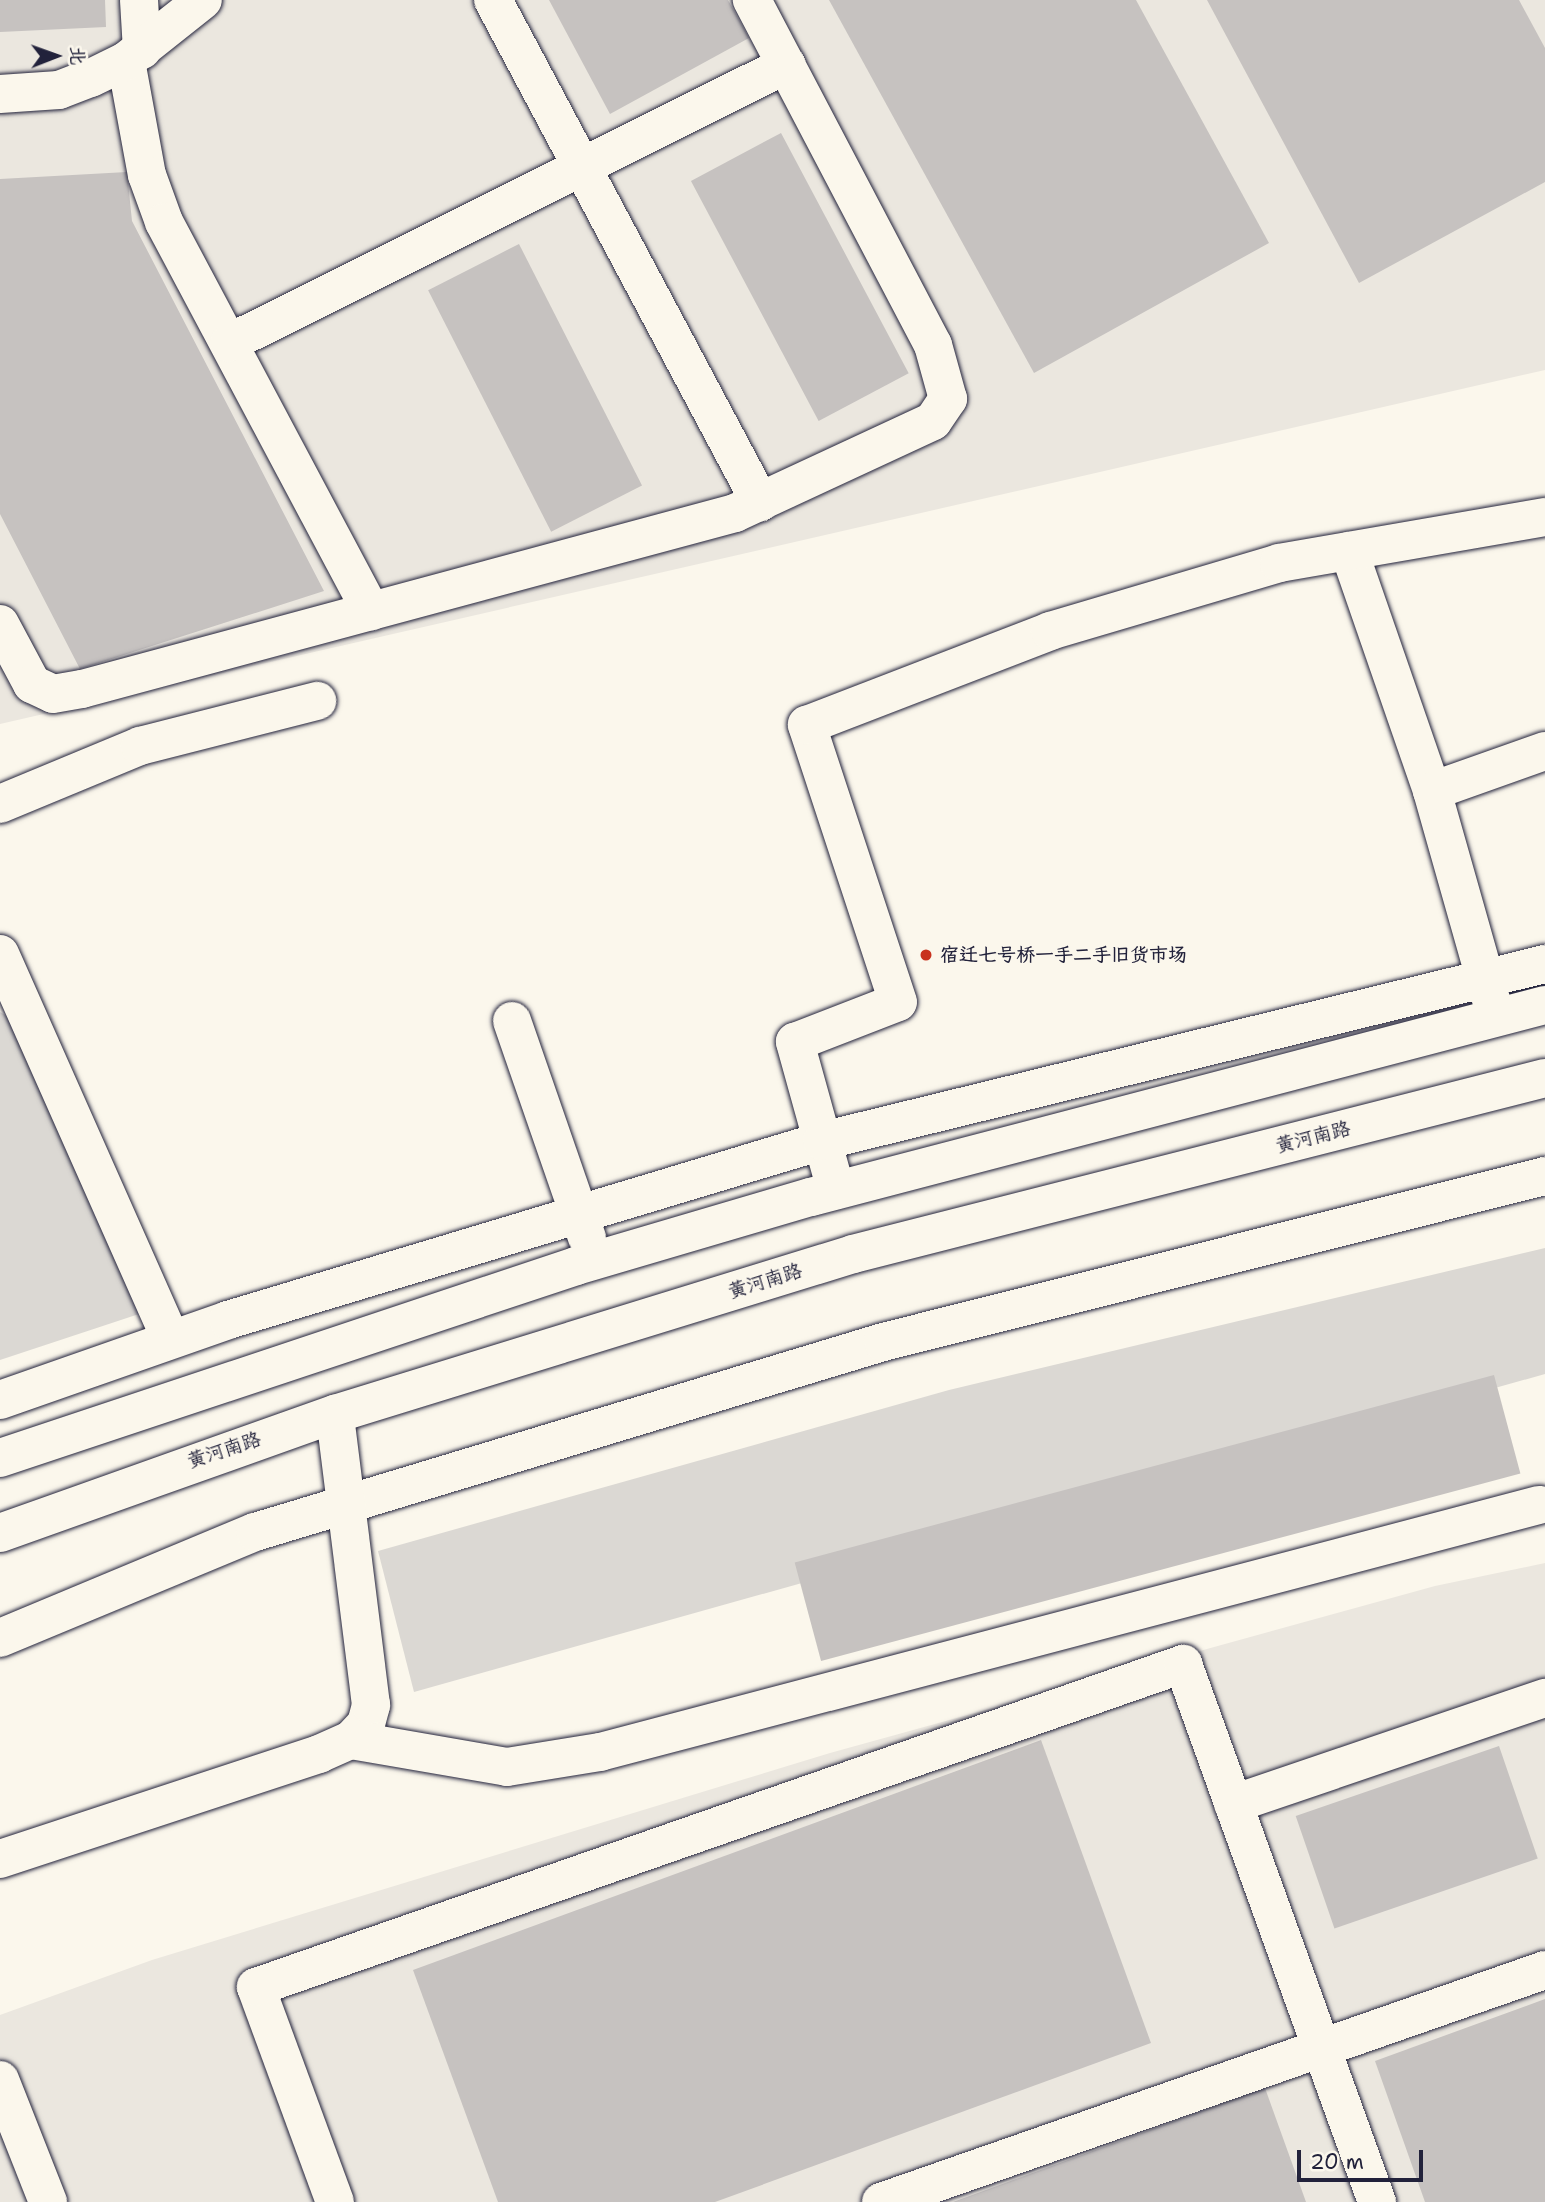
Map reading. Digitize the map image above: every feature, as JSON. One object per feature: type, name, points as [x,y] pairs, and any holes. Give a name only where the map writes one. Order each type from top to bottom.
[{"type":"main road","points":[[139,0],[134,56],[147,175],[164,222],[371,611]]},
{"type":"main road","points":[[0,94],[60,90],[134,56],[203,0]]},
{"type":"main road","points":[[493,0],[760,502]]},
{"type":"main road","points":[[0,624],[32,684],[53,694],[371,611],[760,502],[933,421],[948,399],[933,345],[752,0]]},
{"type":"main road","points":[[229,343],[786,65]]},
{"type":"main road","points":[[836,1190],[795,1042],[898,1002],[807,724],[1050,631],[1279,563],[1545,517]]},
{"type":"main road","points":[[1349,551],[1432,792],[1496,1018]]},
{"type":"main road","points":[[0,804],[140,746],[317,701]]},
{"type":"main road","points":[[1432,792],[1545,751]]},
{"type":"main road","points":[[0,954],[171,1339]]},
{"type":"main road","points":[[0,1400],[171,1339],[822,1141],[1545,964]]},
{"type":"main road","points":[[0,1458],[595,1260],[836,1190],[1545,1005]]},
{"type":"main road","points":[[512,1021],[595,1260]]},
{"type":"main road","name":"黄河南路","points":[[0,1533],[335,1414],[853,1254],[1545,1078]]},
{"type":"main road","points":[[0,1638],[255,1532],[883,1342],[1545,1176]]},
{"type":"main road","points":[[0,1859],[351,1740],[366,1724],[371,1705],[335,1414]]},
{"type":"main road","points":[[351,1740],[507,1767],[600,1752],[1539,1505]]},
{"type":"main road","points":[[335,2202],[256,1987],[1182,1664],[1377,2202]]},
{"type":"main road","points":[[1233,1804],[1545,1698]]},
{"type":"main road","points":[[881,2202],[1545,1970]]},
{"type":"main road","points":[[0,2080],[48,2202]]},
{"type":"shaded area","points":[[0,0],[1545,0],[1545,370],[0,724]]},
{"type":"shaded area","points":[[0,1012],[15,1021],[139,1314],[0,1360]]},
{"type":"shaded area","points":[[1545,1248],[1545,1374],[414,1692],[378,1551],[949,1390]]},
{"type":"shaded area","points":[[1545,1563],[1545,2202],[0,2202],[0,2015],[152,1960],[830,1753],[1435,1586]]},
{"type":"building","points":[[0,0],[105,0],[106,27],[0,32]]},
{"type":"building","points":[[549,0],[728,0],[749,38],[610,114]]},
{"type":"building","points":[[829,0],[1136,0],[1269,243],[1034,373]]},
{"type":"building","points":[[1207,0],[1519,0],[1545,48],[1545,182],[1359,283]]},
{"type":"building","points":[[781,133],[909,373],[819,421],[691,181]]},
{"type":"building","points":[[127,172],[132,221],[324,591],[80,669],[0,514],[0,179]]},
{"type":"building","points":[[519,244],[642,485],[551,532],[428,290]]},
{"type":"building","points":[[1494,1375],[1520,1474],[821,1661],[795,1562]]},
{"type":"building","points":[[1041,1740],[1151,2043],[715,2202],[498,2202],[413,1970]]},
{"type":"building","points":[[1499,1746],[1538,1859],[1334,1929],[1296,1816]]},
{"type":"building","points":[[1545,1999],[1545,2202],[1425,2202],[1375,2061]]},
{"type":"building","points":[[1265,2088],[1306,2202],[953,2202]]},
{"type":"place","name":"宿迁七号桥一手二手旧货市场","points":[[926,955]]}]
